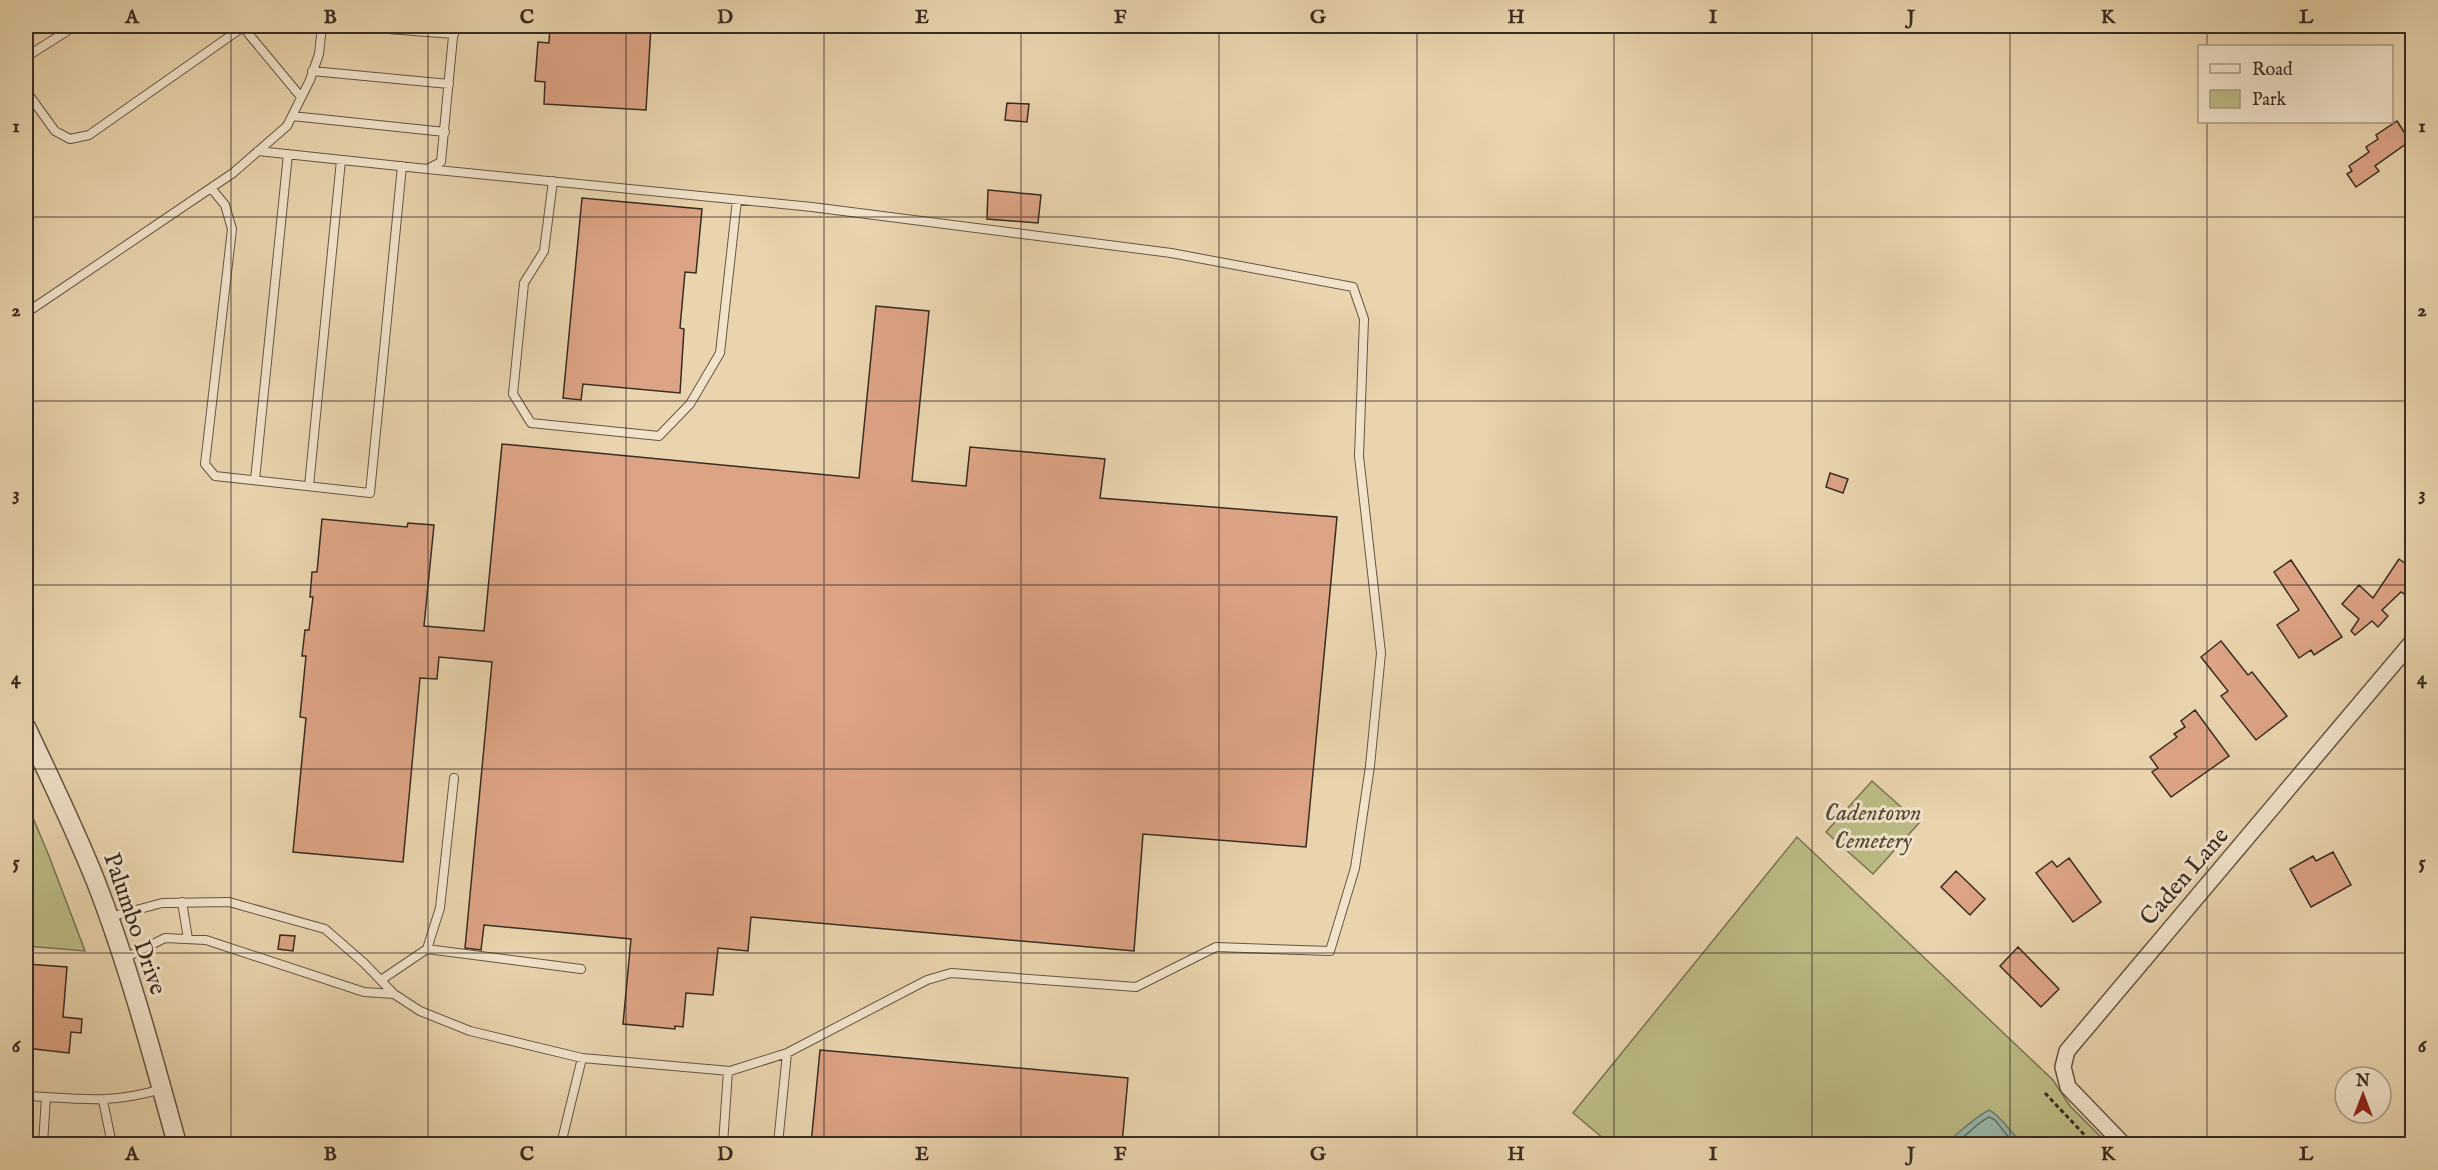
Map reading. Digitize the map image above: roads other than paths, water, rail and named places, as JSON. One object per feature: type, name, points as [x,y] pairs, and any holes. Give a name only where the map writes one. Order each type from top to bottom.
[{"type":"street","name":"Caden Lane","points":[[2123,1144],[2068,1087],[2063,1067],[2067,1051],[2412,642]]},
{"type":"street","name":"Palumbo Drive","points":[[26,727],[72,824],[123,959],[177,1144]]},
{"type":"lane","points":[[26,57],[75,26]]},
{"type":"lane","points":[[26,91],[55,131],[70,139],[90,135],[242,26],[301,97]]},
{"type":"lane","points":[[26,313],[211,189],[287,126],[320,54],[322,26]]},
{"type":"lane","points":[[348,26],[454,30],[441,162],[427,169]]},
{"type":"lane","points":[[312,71],[449,84]]},
{"type":"lane","points":[[292,116],[445,132]]},
{"type":"lane","points":[[108,918],[162,903],[229,902],[325,929],[394,994],[420,1011],[470,1031],[582,1058],[728,1071],[787,1053],[927,980],[951,973],[1136,987],[1216,947],[1330,951],[1355,868],[1370,766],[1381,653],[1359,456],[1364,319],[1353,287],[1171,253],[812,207],[258,151]]},
{"type":"lane","points":[[255,480],[288,154]]},
{"type":"lane","points":[[309,486],[341,160]]},
{"type":"lane","points":[[211,189],[225,205],[232,229],[205,464],[215,476],[370,493],[402,166]]},
{"type":"lane","points":[[553,181],[544,251],[524,283],[521,305],[513,394],[531,423],[659,436],[690,404],[720,353],[737,200]]},
{"type":"lane","points":[[381,980],[427,949],[440,908],[454,778]]},
{"type":"lane","points":[[182,902],[188,939]]},
{"type":"lane","points":[[123,959],[165,938],[206,940],[364,992],[394,994]]},
{"type":"lane","points":[[427,949],[581,969]]},
{"type":"lane","points":[[778,1144],[787,1053]]},
{"type":"lane","points":[[561,1144],[582,1058]]},
{"type":"lane","points":[[723,1144],[728,1071]]},
{"type":"lane","points":[[26,1096],[103,1101],[131,1098],[162,1089]]},
{"type":"lane","points":[[43,1144],[46,1097]]},
{"type":"lane","points":[[103,1101],[112,1144]]},
{"type":"water","points":[[1989,1110],[1999,1117],[2024,1144],[1945,1144],[1971,1122]]},
{"type":"park label","name":"Cadentown Cemetery","points":[[1873,827]]}]
